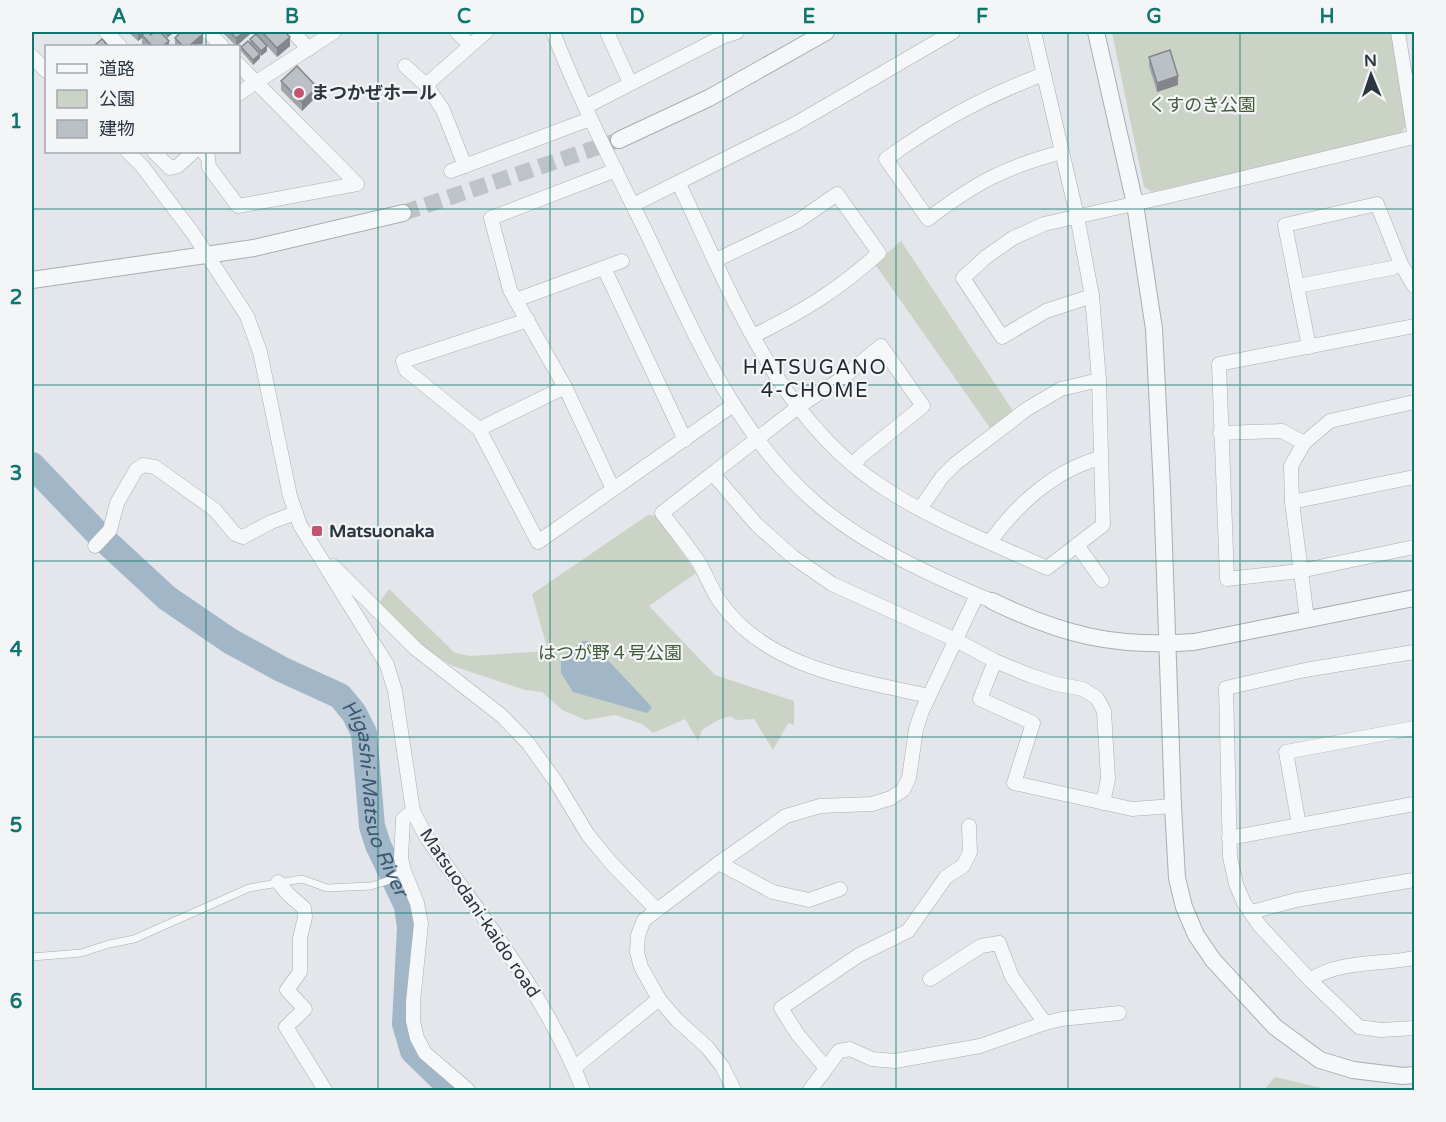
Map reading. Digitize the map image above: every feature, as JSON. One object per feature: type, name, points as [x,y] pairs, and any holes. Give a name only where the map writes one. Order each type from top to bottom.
[{"type":"street","points":[[106,32],[119,45]]},
{"type":"street","points":[[208,32],[221,45]]},
{"type":"street","points":[[293,32],[309,49]]},
{"type":"street","points":[[240,93],[334,32]]},
{"type":"street","points":[[457,32],[470,45]]},
{"type":"street","points":[[426,85],[486,32]]},
{"type":"street","points":[[554,32],[587,113],[714,372],[733,405],[757,440],[785,473],[818,505],[853,531],[891,553],[985,598],[1051,627],[1100,640],[1167,644],[1194,642],[1414,598]]},
{"type":"street","points":[[608,32],[630,83]]},
{"type":"street","points":[[451,171],[512,149],[587,113],[630,83],[724,36],[737,32]]},
{"type":"street","points":[[619,140],[709,98],[826,32]]},
{"type":"street","points":[[633,206],[795,124],[953,32]]},
{"type":"street","points":[[679,184],[753,336],[774,373],[824,438],[853,465],[884,488],[920,509],[1047,568],[1103,525],[1099,380],[1092,296],[1077,216],[1034,32]]},
{"type":"street","points":[[1096,32],[1135,204],[1154,329],[1173,806],[1177,878],[1184,907],[1196,934],[1213,960],[1275,1027],[1320,1060],[1353,1070],[1403,1076],[1414,1075]]},
{"type":"street","points":[[1398,32],[1412,103],[1414,132]]},
{"type":"street","points":[[32,56],[45,71]]},
{"type":"street","points":[[204,153],[208,157],[209,167],[238,206],[357,184],[240,66]]},
{"type":"street","points":[[405,66],[426,85],[443,110],[465,166]]},
{"type":"street","points":[[1044,74],[978,101],[923,132],[886,159],[928,219],[958,195],[991,176],[1025,162],[1062,152]]},
{"type":"street","points":[[506,136],[512,149]]},
{"type":"street","points":[[1092,296],[1046,311],[1002,338],[963,278],[1012,238],[1044,224],[1414,137]]},
{"type":"street","name":"Matsuodani-kaido road","points":[[129,153],[142,166],[207,255],[247,316],[260,352],[290,496],[300,525],[387,665],[395,691],[413,811],[425,835],[544,1008],[583,1090]]},
{"type":"street","points":[[154,153],[170,168],[178,166],[192,153]]},
{"type":"street","points":[[613,489],[565,387],[510,290],[491,218],[616,170]]},
{"type":"street","points":[[716,260],[798,221],[837,194],[879,253],[820,301],[753,336]]},
{"type":"street","points":[[1309,347],[1285,225],[1377,204],[1401,264],[1414,286]]},
{"type":"street","points":[[32,280],[254,248],[403,213]]},
{"type":"street","points":[[516,300],[622,261]]},
{"type":"street","points":[[1297,286],[1392,268],[1401,264]]},
{"type":"street","points":[[604,268],[685,440]]},
{"type":"street","points":[[528,320],[403,361],[406,370],[479,429],[533,545],[733,405]]},
{"type":"street","points":[[1414,326],[1219,364],[1227,579],[1300,571],[1414,547]]},
{"type":"street","points":[[853,465],[923,406],[881,346],[841,379],[798,407],[662,513],[697,561],[720,601],[734,618],[767,646],[804,665],[825,672],[929,696]]},
{"type":"street","points":[[920,509],[931,491],[955,464],[1027,408],[1061,389],[1099,380]]},
{"type":"street","points":[[479,429],[565,387]]},
{"type":"street","points":[[1307,619],[1292,502],[1291,466],[1304,443],[1330,421],[1414,402]]},
{"type":"street","points":[[1220,433],[1282,431],[1304,443]]},
{"type":"street","points":[[990,543],[1013,514],[1039,490],[1068,471],[1100,458]]},
{"type":"street","points":[[95,546],[110,530],[117,503],[136,470],[144,465],[154,467],[215,510],[235,534],[243,537],[271,522],[296,513]]},
{"type":"street","points":[[713,474],[757,525],[812,571],[832,584],[956,640],[995,661],[1056,684],[1083,689],[1097,698],[1104,711],[1108,779],[1103,802]]},
{"type":"street","points":[[1292,502],[1414,477]]},
{"type":"street","points":[[1077,545],[1102,580]]},
{"type":"street","points":[[317,550],[417,649],[502,716],[528,743],[556,782],[588,835],[612,864],[657,910]]},
{"type":"street","points":[[734,1090],[722,1066],[707,1047],[677,1020],[659,999],[641,966],[637,952],[638,935],[645,920],[719,863],[786,816],[820,806],[872,804],[891,798],[903,790],[909,778],[916,729],[929,696],[956,640],[985,598]]},
{"type":"street","points":[[1414,652],[1305,670],[1226,688],[1230,857],[1236,884],[1244,903],[1260,926],[1310,980],[1359,1027],[1381,1030],[1414,1028]]},
{"type":"street","points":[[995,661],[980,699],[1033,723],[1014,783],[1132,809],[1173,806]]},
{"type":"street","points":[[1299,825],[1286,752],[1414,728]]},
{"type":"street","points":[[1229,838],[1414,804]]},
{"type":"street","points":[[413,811],[403,819],[401,844],[404,871],[417,903],[421,924],[413,1021],[417,1038],[425,1053],[468,1090]]},
{"type":"street","points":[[826,1068],[798,1035],[781,1008],[859,955],[908,931],[946,877],[963,866],[970,852],[969,826]]},
{"type":"street","points":[[719,863],[773,892],[809,900],[840,889]]},
{"type":"street","points":[[1252,912],[1296,900],[1414,880]]},
{"type":"street","points":[[278,882],[304,908],[305,918],[300,938],[300,972],[286,990],[305,1009],[286,1028],[325,1090]]},
{"type":"street","points":[[930,979],[981,946],[999,943],[1012,977],[1045,1023]]},
{"type":"street","points":[[1310,980],[1318,974],[1346,967],[1414,958]]},
{"type":"street","points":[[574,1068],[659,999]]},
{"type":"street","points":[[810,1090],[839,1051],[850,1049],[872,1059],[895,1061],[980,1046],[1062,1019],[1119,1013]]},
{"type":"lane","points":[[32,957],[81,953],[134,939],[249,888],[302,879],[327,888],[371,886],[387,881],[404,871]]},
{"type":"green space","name":"くすのき公園","points":[[1112,32],[1391,32],[1406,126],[1401,133],[1375,140],[1152,192],[1144,187]]},
{"type":"green space","points":[[901,241],[1013,411],[990,428],[875,264]]},
{"type":"green space","name":"はつが野４号公園","points":[[648,515],[657,516],[696,573],[649,606],[715,675],[794,701],[794,725],[788,723],[773,750],[754,719],[736,720],[731,716],[718,720],[702,730],[698,741],[685,719],[653,733],[642,724],[615,715],[586,720],[562,710],[542,692],[525,690],[453,666],[431,653],[378,604],[389,589],[455,653],[470,656],[548,651],[532,594]]},
{"type":"green space","points":[[1275,1077],[1330,1090],[1264,1090]]},
{"type":"water","points":[[583,641],[590,641],[651,706],[647,713],[573,692],[561,673],[561,657]]},
{"type":"building","points":[[146,32],[151,35],[154,32],[160,32],[169,41],[164,45],[151,45],[142,35]]},
{"type":"building","points":[[181,32],[201,32],[203,34],[190,45],[182,45],[175,38]]},
{"type":"building","points":[[230,32],[244,32],[236,38]]},
{"type":"building","points":[[262,32],[285,32],[290,37],[277,48]]},
{"type":"building","points":[[256,34],[267,46],[261,51],[250,39]]},
{"type":"building","points":[[102,39],[107,45],[95,45]]},
{"type":"building","points":[[248,41],[260,54],[253,60],[241,47]]},
{"type":"building","points":[[1170,50],[1178,76],[1157,83],[1149,57]]},
{"type":"building","points":[[297,66],[317,87],[302,102],[281,81]]},
{"type":"waterway","name":"Higashi-Matsuo River","points":[[32,465],[100,536],[167,598],[230,641],[281,669],[340,696],[354,713],[364,733],[372,826],[378,845],[407,906],[410,928],[405,1024],[413,1051],[453,1090]]},
{"type":"tunnel","points":[[403,213],[619,140]]},
{"type":"place","name":"まつかぜホール","points":[[299,93]]},
{"type":"place","name":"Matsuonaka","points":[[317,531]]},
{"type":"district","name":"HATSUGANO 4-CHOME","points":[[815,380]]}]
